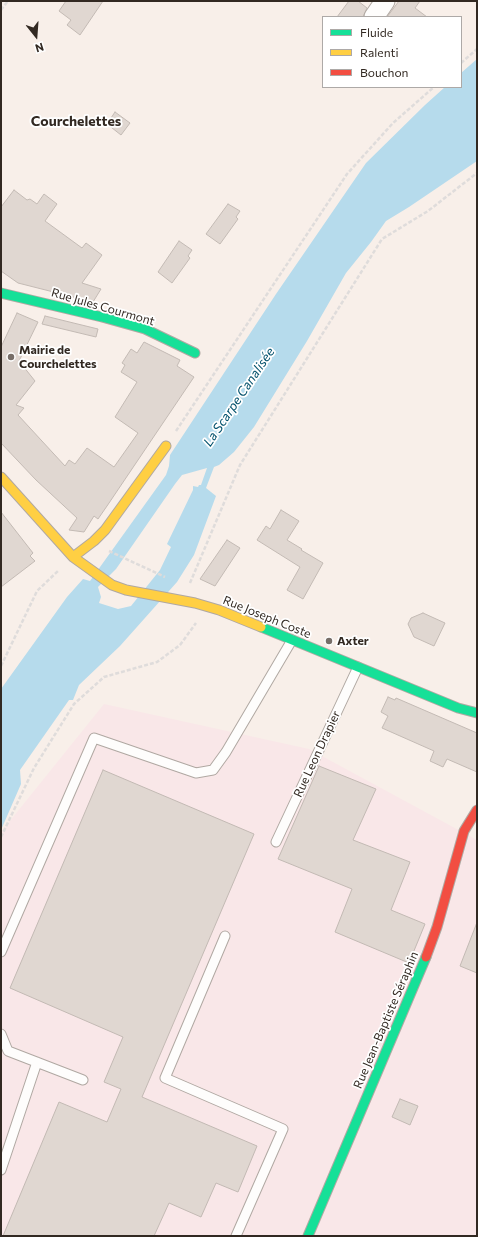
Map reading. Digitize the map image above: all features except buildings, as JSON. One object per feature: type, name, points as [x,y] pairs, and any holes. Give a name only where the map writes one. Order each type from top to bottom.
[{"type":"street","points":[[375,16],[385,1]]},
{"type":"street","name":"Rue Jules Courmont","points":[[1,292],[145,329],[195,352]]},
{"type":"street","points":[[72,557],[94,541],[105,530],[166,446]]},
{"type":"street","name":"Rue Joseph Coste","points":[[1,477],[72,557],[107,582],[117,587],[206,606],[458,708],[477,713]]},
{"type":"street","name":"Rue Jean-Baptiste Séraphin","points":[[308,1236],[428,952],[437,927],[464,831],[477,810]]},
{"type":"lane","points":[[1,952],[94,738],[196,773],[213,770],[226,752],[292,640]]},
{"type":"lane","name":"Rue Leon Drapier","points":[[276,842],[358,667]]},
{"type":"lane","points":[[225,936],[165,1078],[283,1129],[236,1236]]},
{"type":"lane","points":[[1,1034],[8,1051],[84,1080]]},
{"type":"lane","points":[[1,1170],[37,1062]]},
{"type":"path","points":[[1,10],[8,1]]},
{"type":"path","points":[[462,62],[477,49]]},
{"type":"path","points":[[166,446],[346,174],[393,123],[433,88]]},
{"type":"path","points":[[189,588],[240,465],[382,239],[428,211],[468,178],[477,173]]},
{"type":"path","points":[[107,550],[153,571]]},
{"type":"path","points":[[1,666],[37,591],[72,557]]},
{"type":"path","points":[[1,837],[34,768],[74,704],[104,676],[157,662],[180,645],[193,628],[206,606]]},
{"type":"shaded area","points":[[104,704],[309,749],[477,840],[477,1236],[1,1236],[1,832]]},
{"type":"water","name":"La Scarpe Canalisée","points":[[477,59],[477,161],[386,221],[346,273],[307,341],[254,427],[234,452],[219,465],[214,467],[206,488],[216,496],[194,555],[177,582],[120,646],[79,685],[73,700],[69,700],[20,770],[21,784],[1,830],[1,689],[67,597],[83,579],[90,581],[166,475],[170,455],[276,294],[366,163],[444,88],[462,88],[462,72]],"holes":[[[207,468],[201,485],[198,487],[193,486],[193,490],[167,544],[171,547],[160,570],[131,606],[118,609],[99,603],[101,597],[98,587],[116,569],[182,475]]]},
{"type":"traffic: fast","points":[[1,293],[102,317],[145,329],[195,353]]},
{"type":"traffic: fast","points":[[261,627],[458,708],[477,713]]},
{"type":"traffic: fast","points":[[308,1236],[426,957]]},
{"type":"traffic: slow","points":[[73,557],[94,541],[105,530],[166,446]]},
{"type":"traffic: slow","points":[[1,477],[73,557],[112,585],[126,590],[195,603],[219,610],[261,627]]},
{"type":"traffic: jam","points":[[426,957],[437,927],[464,831],[477,810]]},
{"type":"place","name":"Mairie de Courchelettes","points":[[11,357]]},
{"type":"place","name":"Axter","points":[[329,641]]},
{"type":"district","name":"Courchelettes","points":[[76,121]]}]
